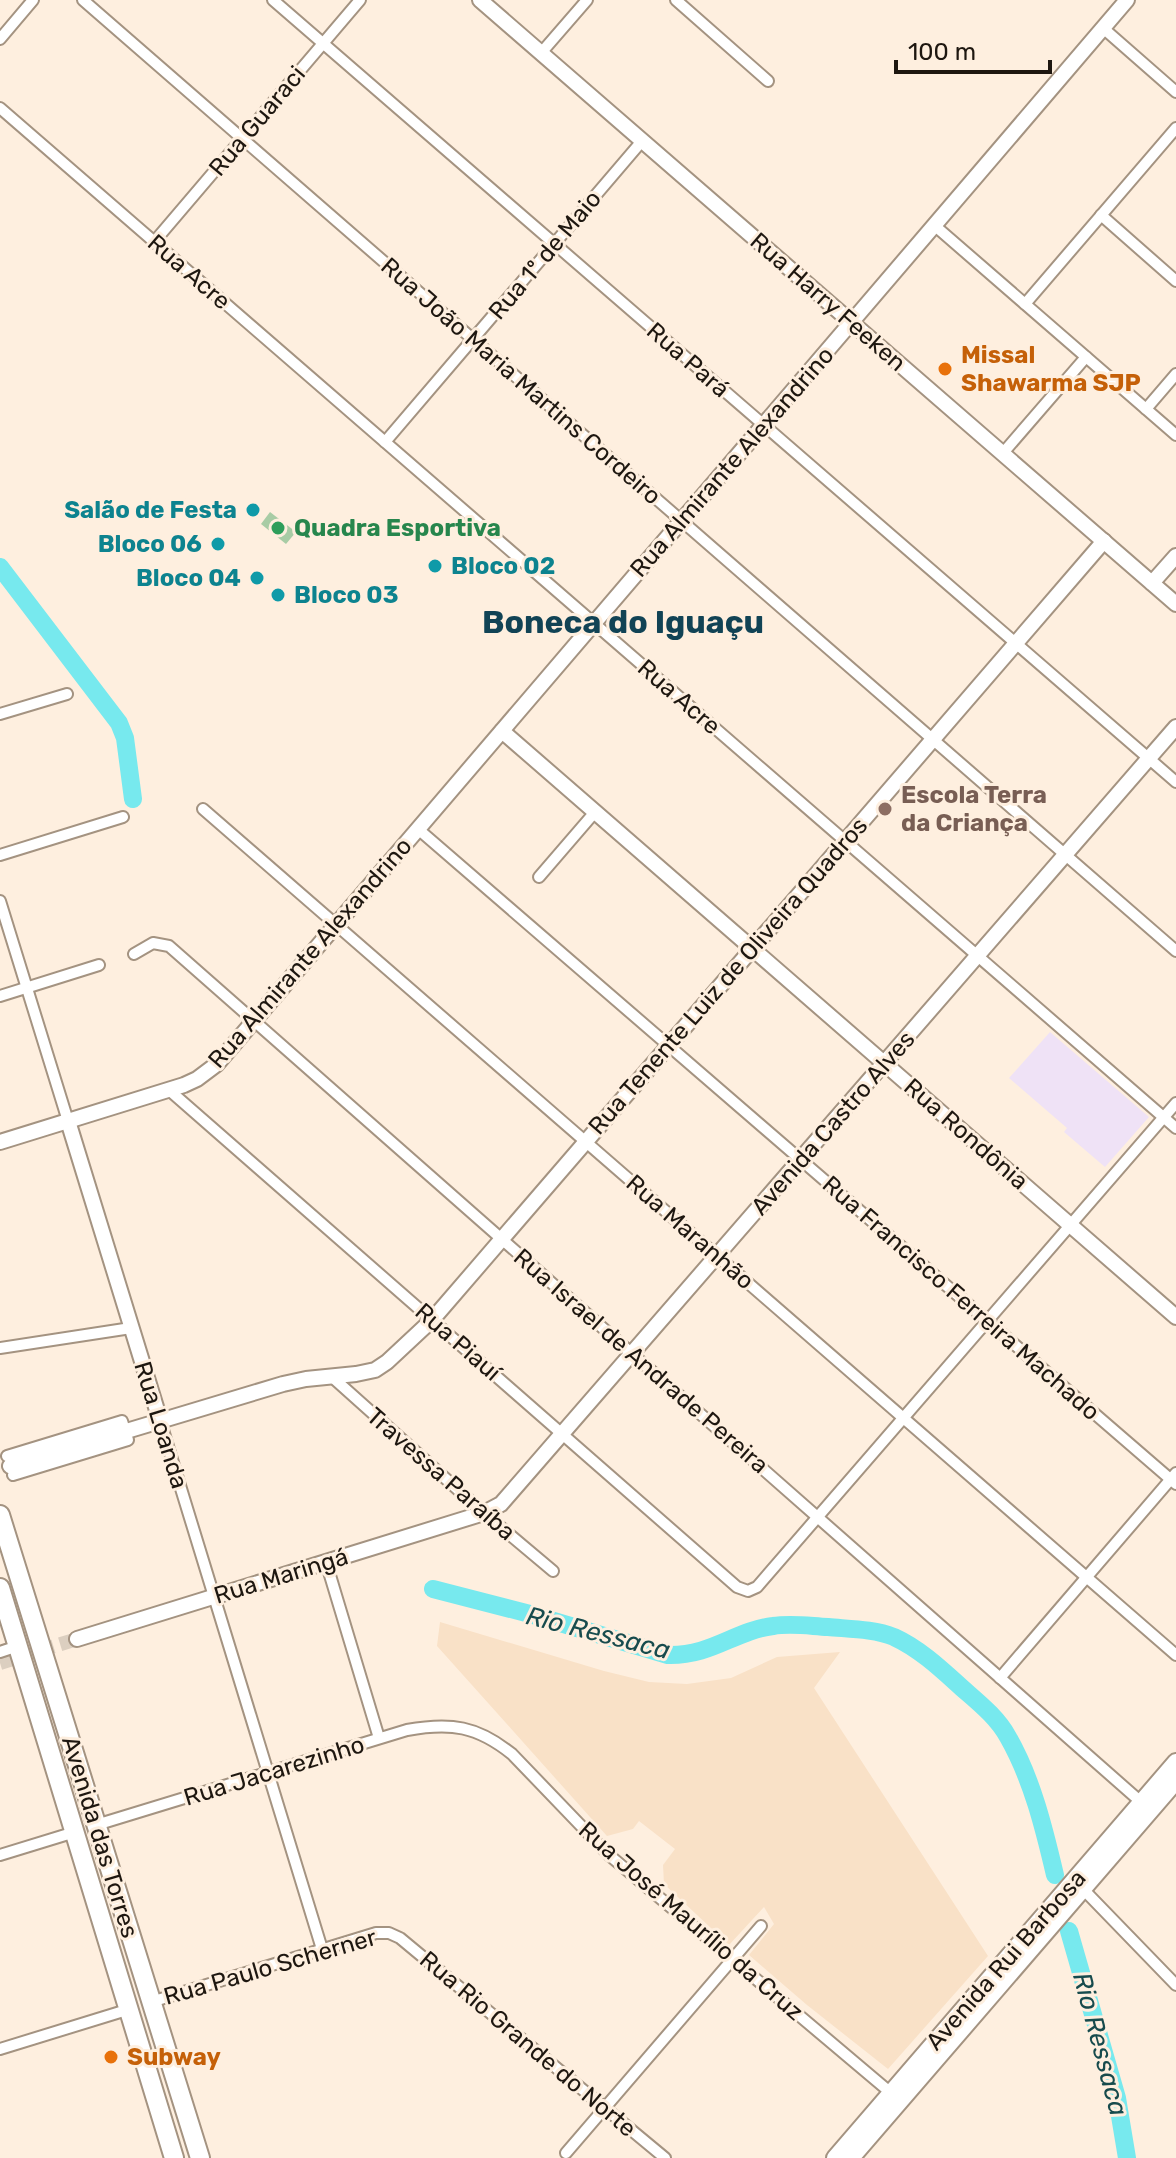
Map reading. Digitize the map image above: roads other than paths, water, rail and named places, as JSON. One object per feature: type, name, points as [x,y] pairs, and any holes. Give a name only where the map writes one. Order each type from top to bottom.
[{"type":"highway","name":"Avenida das Torres","points":[[0,1515],[200,2158]]},
{"type":"highway","name":"Avenida das Torres","points":[[0,1588],[9,1649],[75,1832],[174,2158]]},
{"type":"main road","name":"Rua Harry Feeken","points":[[480,0],[1176,604]]},
{"type":"main road","name":"Rua Almirante Alexandrino","points":[[0,1142],[169,1090],[209,1071],[1127,0]]},
{"type":"main road","name":"Rua Tenente Luiz de Oliveira Quadros","points":[[10,1466],[283,1384],[375,1370],[387,1362],[432,1320],[1104,541]]},
{"type":"main road","points":[[1152,583],[1176,556]]},
{"type":"main road","name":"Avenida Castro Alves","points":[[484,1513],[507,1499],[1176,727]]},
{"type":"main road","name":"Rua Rondônia","points":[[502,731],[1176,1317]]},
{"type":"main road","name":"Rua Loanda","points":[[68,1121],[160,1420]]},
{"type":"main road","name":"Rua Maringá","points":[[77,1639],[484,1513]]},
{"type":"main road","name":"Avenida Rui Barbosa","points":[[835,2158],[1176,1762]]},
{"type":"main road","name":"Avenida Rui Barbosa","points":[[851,2158],[1176,1781]]},
{"type":"street","points":[[0,39],[33,0]]},
{"type":"street","name":"Rua João Maria Martins Cordeiro","points":[[83,0],[1176,951]]},
{"type":"street","name":"Rua Pará","points":[[273,0],[1176,782]]},
{"type":"street","name":"Rua Guaraci","points":[[154,242],[360,0]]},
{"type":"street","points":[[541,53],[587,0]]},
{"type":"street","points":[[676,0],[768,81]]},
{"type":"street","points":[[1103,28],[1176,92]]},
{"type":"street","name":"Rua Acre","points":[[0,108],[1176,1128]]},
{"type":"street","points":[[1025,304],[1176,128]]},
{"type":"street","name":"Rua 1º de Maio","points":[[385,442],[642,141]]},
{"type":"street","points":[[1101,215],[1176,281]]},
{"type":"street","points":[[934,225],[1176,435]]},
{"type":"street","points":[[1003,453],[1086,357]]},
{"type":"street","points":[[1146,409],[1176,374]]},
{"type":"street","points":[[0,714],[67,694]]},
{"type":"street","name":"Rua Maranhão","points":[[203,809],[1176,1655]]},
{"type":"street","points":[[539,877],[595,812]]},
{"type":"street","points":[[0,855],[123,817]]},
{"type":"street","name":"Rua Francisco Ferreira Machado","points":[[418,829],[1174,1479]]},
{"type":"street","name":"Rua Loanda","points":[[0,901],[68,1121]]},
{"type":"street","name":"Rua Israel de Andrade Pereira","points":[[134,954],[153,943],[169,946],[1141,1802]]},
{"type":"street","points":[[0,996],[99,965]]},
{"type":"street","name":"Rua Piauí","points":[[169,1090],[737,1587],[748,1591],[757,1587],[818,1517]]},
{"type":"street","points":[[818,1517],[1176,1103]]},
{"type":"street","points":[[0,1348],[131,1328]]},
{"type":"street","name":"Travessa Paraíba","points":[[331,1376],[553,1571]]},
{"type":"street","name":"Rua Loanda","points":[[160,1420],[322,1949]]},
{"type":"street","points":[[1000,1678],[1174,1479]]},
{"type":"street","points":[[326,1562],[379,1738]]},
{"type":"street","name":"Rua Jacarezinho","points":[[96,1825],[379,1738],[423,1728],[453,1726]]},
{"type":"street","name":"Rua José Maurílio da Cruz","points":[[453,1726],[484,1735],[512,1754],[609,1855],[891,2093]]},
{"type":"street","points":[[0,1855],[75,1832]]},
{"type":"street","points":[[1083,1889],[1176,1985]]},
{"type":"street","points":[[566,2153],[761,1926]]},
{"type":"street","name":"Rua Paulo Scherner","points":[[151,2002],[376,1933],[389,1933]]},
{"type":"street","name":"Rua Rio Grande do Norte","points":[[389,1933],[400,1938],[665,2158]]},
{"type":"street","points":[[0,2049],[130,2009]]},
{"type":"waterway","name":"Rio Ressaca","points":[[0,567],[119,723],[125,738],[133,799]]},
{"type":"waterway","name":"Rio Ressaca","points":[[433,1589],[668,1655],[697,1652],[746,1633],[780,1625],[861,1630],[894,1637],[913,1647],[938,1667],[1004,1730],[1031,1787],[1055,1875]]},
{"type":"waterway","name":"Rio Ressaca","points":[[1069,1931],[1117,2098],[1127,2158]]},
{"type":"tunnel","points":[[0,1663],[77,1639]]},
{"type":"place","name":"Missal Shawarma SJP","points":[[945,369]]},
{"type":"place","name":"Salão de Festa","points":[[253,510]]},
{"type":"place","name":"Quadra Esportiva","points":[[278,528]]},
{"type":"place","name":"Bloco 06","points":[[218,544]]},
{"type":"place","name":"Bloco 02","points":[[435,566]]},
{"type":"place","name":"Bloco 04","points":[[257,578]]},
{"type":"place","name":"Bloco 03","points":[[278,595]]},
{"type":"place","name":"Escola Terra da Criança","points":[[885,809]]},
{"type":"place","name":"Subway","points":[[111,2057]]},
{"type":"district","name":"Boneca do Iguaçu","points":[[623,622]]}]
